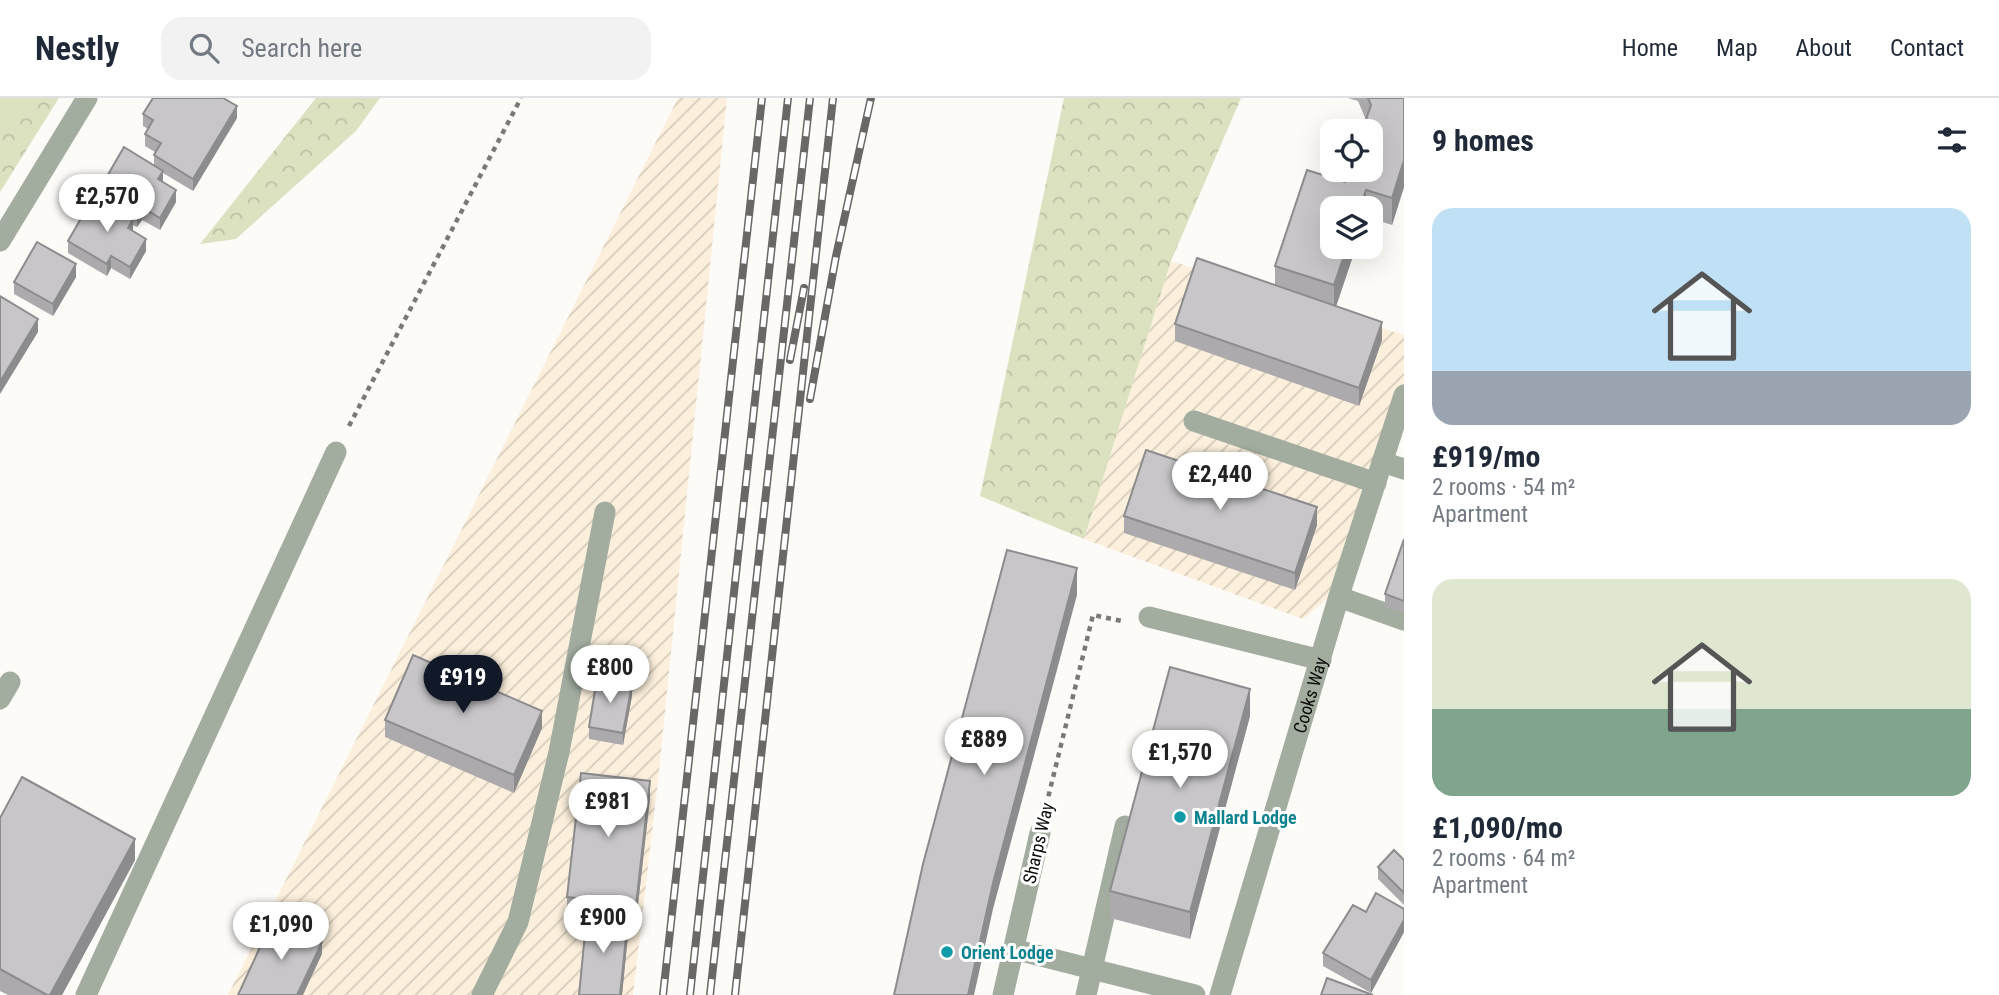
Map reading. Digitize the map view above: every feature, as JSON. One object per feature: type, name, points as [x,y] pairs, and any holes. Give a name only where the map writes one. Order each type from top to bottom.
[{"type":"street","points":[[0,241],[87,98]]},
{"type":"street","name":"Cooks Way","points":[[1220,995],[1339,597],[1404,396]]},
{"type":"street","points":[[1194,421],[1376,483]]},
{"type":"street","points":[[86,995],[335,452]]},
{"type":"street","points":[[1382,462],[1404,469]]},
{"type":"street","points":[[482,995],[519,922],[559,752],[605,512]]},
{"type":"street","points":[[1339,597],[1404,620]]},
{"type":"street","points":[[1149,617],[1321,660]]},
{"type":"street","points":[[1086,995],[1125,826]]},
{"type":"street","name":"Sharps Way","points":[[1003,995],[1040,833]]},
{"type":"street","points":[[1013,949],[1195,995]]},
{"type":"path","points":[[335,452],[521,98]]},
{"type":"path","name":"Sharps Way","points":[[1040,833],[1093,615]]},
{"type":"shaded area","points":[[678,98],[727,98],[658,781],[633,995],[228,995]]},
{"type":"shaded area","points":[[1171,261],[1404,335],[1404,395],[1342,586],[1303,619],[1084,539]]},
{"type":"green space","points":[[0,98],[59,98],[0,192]]},
{"type":"green space","points":[[0,98],[23,98],[0,135]]},
{"type":"green space","points":[[316,98],[380,98],[356,131],[236,239],[200,244]]},
{"type":"green space","points":[[1064,98],[1241,98],[1171,261],[1084,539],[980,496]]},
{"type":"building","points":[[153,98],[223,98],[237,106],[193,179],[154,155],[161,143],[145,134],[153,120],[143,114]]},
{"type":"building","points":[[1368,98],[1404,98],[1404,160],[1392,198],[1366,190],[1364,196],[1320,196],[1320,259],[1343,259],[1334,285],[1275,266],[1307,170],[1320,174],[1320,182],[1383,182],[1383,119],[1366,119],[1371,105]]},
{"type":"building","points":[[124,147],[163,171],[158,179],[176,190],[160,218],[142,207],[137,215],[98,192]]},
{"type":"building","points":[[94,196],[133,219],[128,228],[146,239],[130,267],[111,256],[107,264],[68,241]]},
{"type":"building","points":[[37,242],[76,264],[53,304],[14,282]]},
{"type":"building","points":[[1197,258],[1382,322],[1359,388],[1175,324]]},
{"type":"building","points":[[0,296],[38,319],[0,382]]},
{"type":"building","points":[[1146,450],[1317,507],[1295,573],[1124,516]]},
{"type":"building","points":[[1404,539],[1404,601],[1385,594]]},
{"type":"building","points":[[1007,550],[1077,568],[993,883],[968,995],[894,995],[923,864]]},
{"type":"building","points":[[413,655],[542,711],[514,775],[385,720]]},
{"type":"building","name":"Mallard Lodge","points":[[1170,667],[1250,689],[1190,912],[1110,891]]},
{"type":"building","points":[[597,678],[632,684],[623,733],[589,727]]},
{"type":"building","points":[[581,773],[650,781],[636,905],[567,897]]},
{"type":"building","points":[[22,777],[135,839],[50,995],[0,969],[0,818]]},
{"type":"building","points":[[1394,850],[1404,860],[1404,893],[1378,867]]},
{"type":"building","points":[[1376,893],[1404,909],[1404,920],[1371,980],[1323,953],[1353,905],[1366,912]]},
{"type":"building","points":[[587,913],[628,918],[620,995],[579,995]]},
{"type":"building","points":[[273,919],[322,942],[297,995],[238,995]]},
{"type":"building","points":[[1327,978],[1373,995],[1321,995]]},
{"type":"railway","points":[[663,995],[762,98]]},
{"type":"railway","points":[[690,995],[788,98]]},
{"type":"railway","points":[[710,995],[810,98]]},
{"type":"railway","points":[[735,995],[833,98]]},
{"type":"railway","points":[[810,399],[836,256],[871,98]]},
{"type":"railway","points":[[790,360],[804,288]]},
{"type":"place","name":"Mallard Lodge","points":[[1180,817]]},
{"type":"place","name":"Orient Lodge","points":[[947,952]]}]
